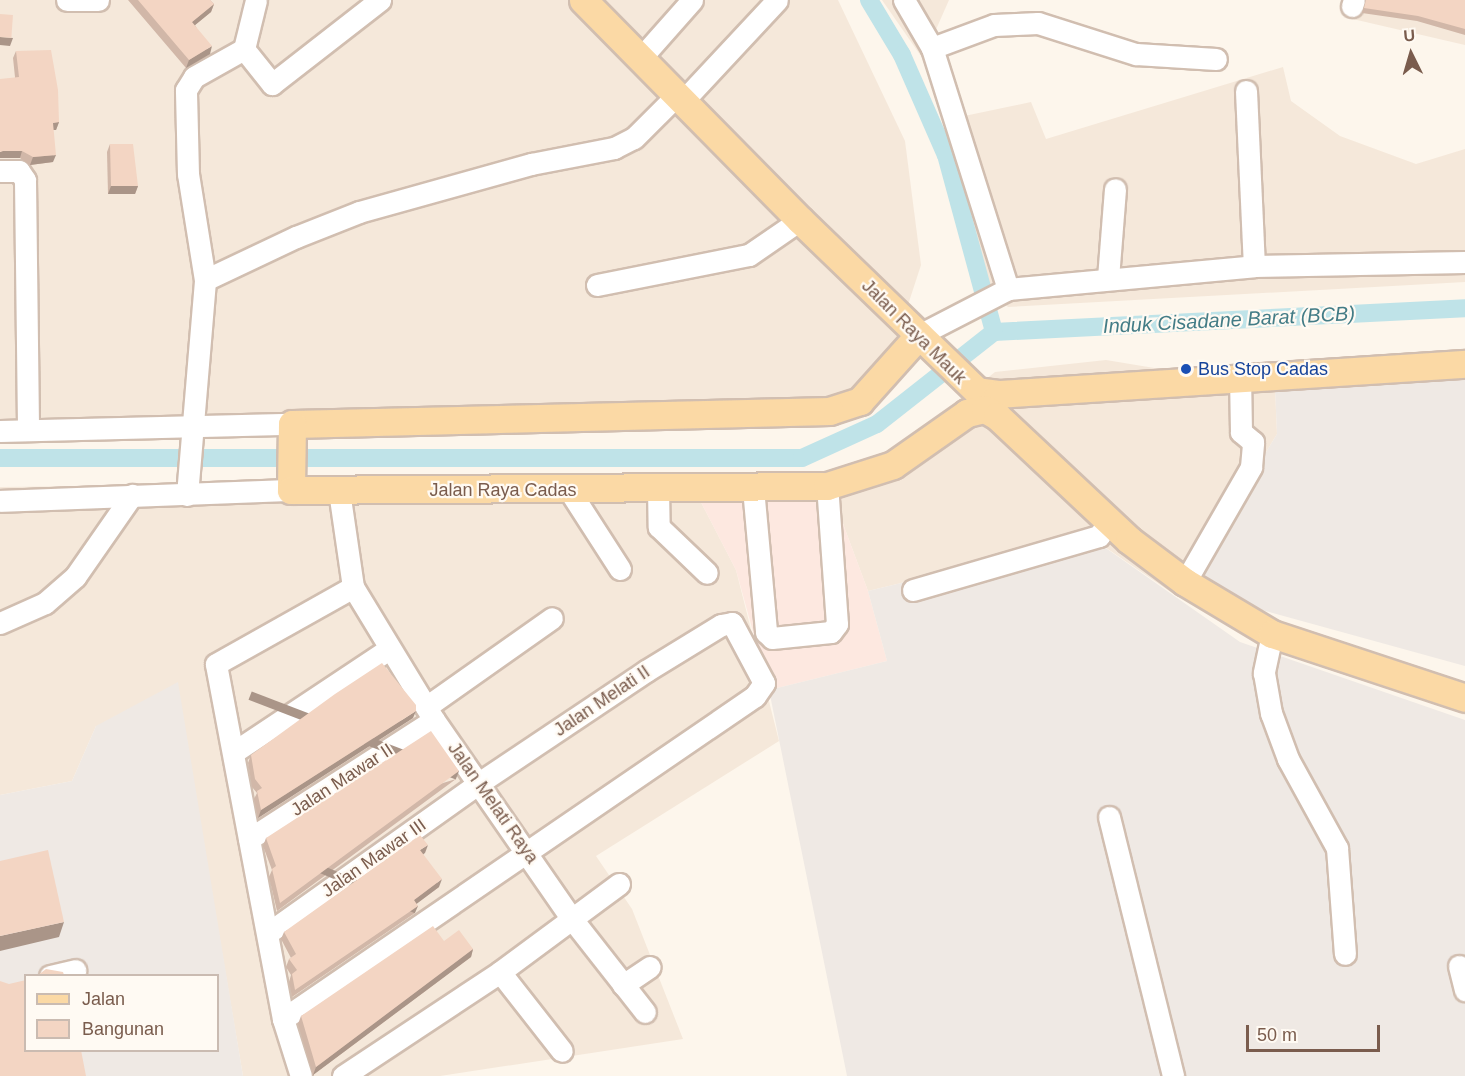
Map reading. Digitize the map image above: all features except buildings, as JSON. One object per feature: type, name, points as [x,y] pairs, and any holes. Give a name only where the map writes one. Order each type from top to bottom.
[{"type":"main road","name":"Jalan Raya Mauk","points":[[583,0],[639,60],[800,220],[927,336],[978,398],[998,394],[1240,377],[1465,364]]},
{"type":"main road","points":[[292,483],[293,430],[830,411],[860,401],[927,336]]},
{"type":"main road","points":[[978,398],[1107,523],[1185,582],[1272,634],[1465,698]]},
{"type":"main road","name":"Jalan Raya Cadas","points":[[292,483],[339,491],[827,486],[893,465],[967,413],[978,398]]},
{"type":"street","points":[[67,0],[98,0]]},
{"type":"street","points":[[187,495],[205,280],[188,174],[186,90],[194,77],[244,49],[256,0]]},
{"type":"street","points":[[244,49],[272,84],[380,0]]},
{"type":"street","points":[[639,60],[692,0]]},
{"type":"street","points":[[205,280],[296,237],[359,212],[531,164],[614,148],[634,138],[679,99],[777,0]]},
{"type":"street","points":[[904,0],[932,48],[1000,293]]},
{"type":"street","points":[[932,48],[994,25],[1038,23],[1136,54],[1216,59]]},
{"type":"street","points":[[1246,91],[1254,266]]},
{"type":"street","points":[[0,171],[19,171],[25,180],[28,430]]},
{"type":"street","points":[[1108,278],[1115,189]]},
{"type":"street","points":[[597,285],[749,255],[800,220]]},
{"type":"street","points":[[927,336],[1000,293],[1108,278],[1254,266],[1465,262]]},
{"type":"street","points":[[1185,582],[1251,467],[1253,442],[1241,432],[1240,377]]},
{"type":"street","points":[[0,431],[293,430]]},
{"type":"street","name":"Jalan Raya Cadas","points":[[0,501],[187,495],[292,483]]},
{"type":"street","points":[[753,488],[766,632],[772,638],[831,632],[837,624],[827,486]]},
{"type":"street","points":[[658,488],[659,527],[707,573]]},
{"type":"street","points":[[569,490],[620,569]]},
{"type":"street","points":[[301,1076],[283,1019],[218,662],[352,587],[339,491]]},
{"type":"street","points":[[0,623],[45,603],[75,577],[132,495]]},
{"type":"street","points":[[913,590],[1098,536],[1107,523]]},
{"type":"street","name":"Jalan Melati Raya","points":[[352,587],[430,714],[528,851],[572,919],[645,1012]]},
{"type":"street","name":"Jalan Mawar II","points":[[249,839],[430,714],[552,618]]},
{"type":"street","name":"Jalan Melati II","points":[[479,783],[646,671],[728,622],[732,623],[764,683],[755,696],[528,851]]},
{"type":"street","points":[[1272,634],[1264,673],[1271,713],[1296,777],[1337,848],[1345,954]]},
{"type":"street","points":[[234,752],[389,649]]},
{"type":"street","name":"Jalan Mawar III","points":[[268,933],[479,783]]},
{"type":"street","points":[[1109,817],[1173,1076]]},
{"type":"street","points":[[283,1019],[528,851]]},
{"type":"street","points":[[343,1076],[500,972],[619,884]]},
{"type":"street","points":[[1459,966],[1465,990]]},
{"type":"street","points":[[623,984],[650,967]]},
{"type":"street","points":[[55,974],[75,970]]},
{"type":"street","points":[[500,972],[562,1050]]},
{"type":"shaded area","points":[[0,0],[838,0],[905,141],[921,265],[887,369],[828,409],[0,422]]},
{"type":"shaded area","points":[[882,0],[949,0],[923,59]]},
{"type":"shaded area","points":[[1348,0],[1465,0],[1465,45],[1344,17]]},
{"type":"shaded area","points":[[1283,67],[1291,101],[1340,136],[1416,164],[1465,149],[1465,282],[1008,307],[989,290],[950,119],[1031,102],[1046,139]]},
{"type":"shaded area","points":[[1106,360],[1275,388],[1277,434],[1178,597],[1080,530],[1013,556],[868,591],[826,478],[883,462],[995,372]]},
{"type":"shaded area","points":[[1465,380],[1465,666],[1258,609],[1194,571],[1277,434],[1275,388]]},
{"type":"shaded area","points":[[826,478],[868,591],[887,661],[769,690],[736,570],[689,479]]},
{"type":"shaded area","points":[[689,479],[736,570],[779,741],[596,856],[632,909],[683,1039],[440,1076],[243,1076],[206,858],[96,726],[72,781],[0,795],[0,487]]},
{"type":"shaded area","points":[[1080,530],[1240,642],[1465,720],[1465,1076],[847,1076],[769,690],[887,661],[868,591],[1013,556]]},
{"type":"shaded area","points":[[178,682],[243,1076],[0,1076],[0,795],[72,781],[96,726]]},
{"type":"waterway","points":[[869,0],[902,55],[946,155],[994,332]]},
{"type":"waterway","name":"Induk Cisadane Barat (BCB)","points":[[994,332],[1465,308]]},
{"type":"waterway","points":[[0,458],[802,458],[877,424],[994,332]]},
{"type":"place","name":"Bus Stop Cadas","points":[[1186,369]]}]
